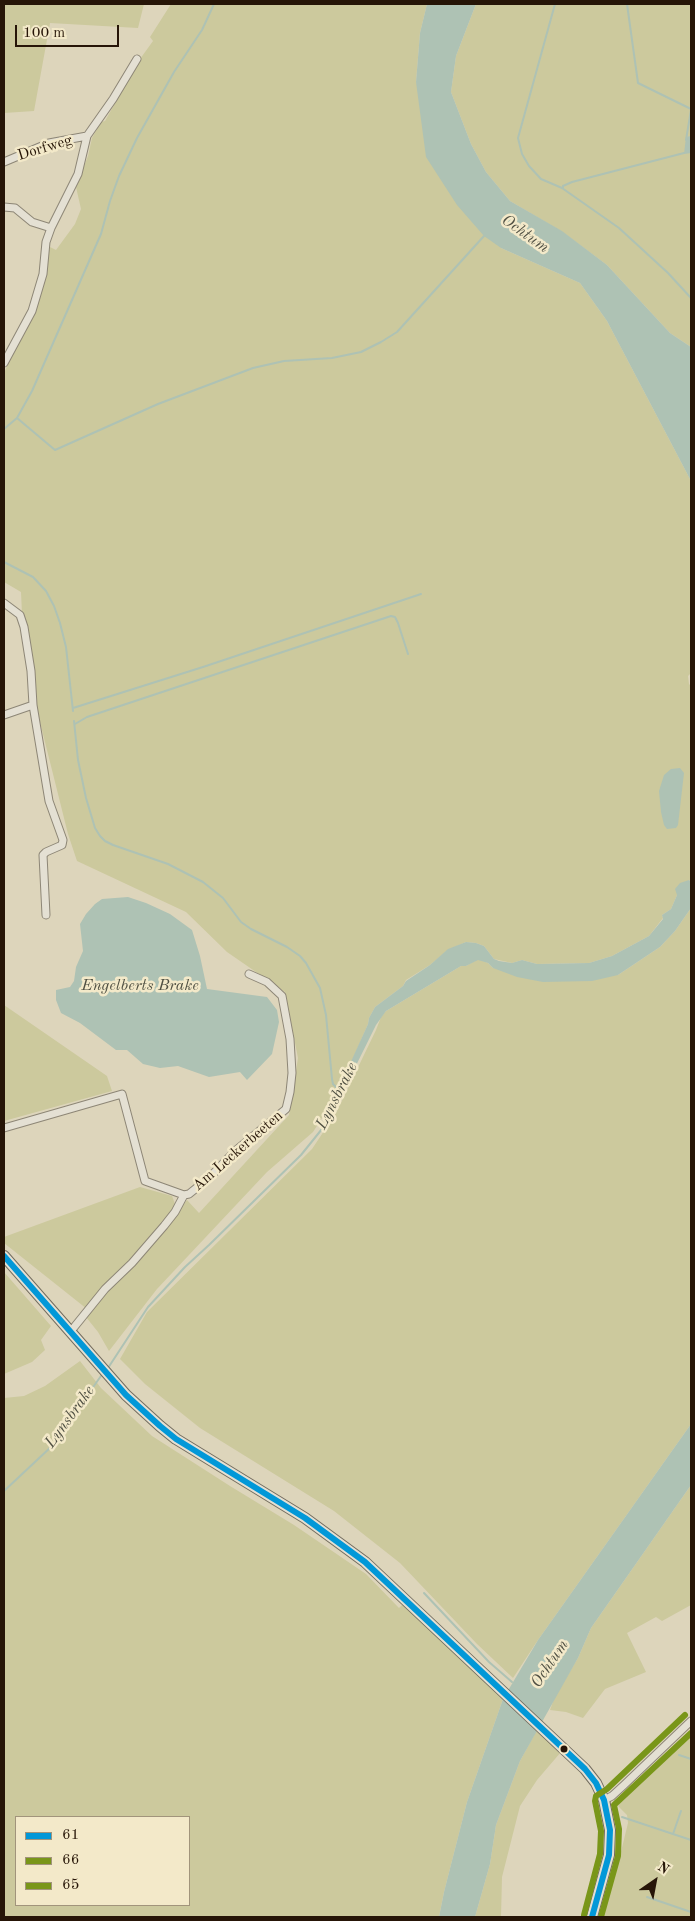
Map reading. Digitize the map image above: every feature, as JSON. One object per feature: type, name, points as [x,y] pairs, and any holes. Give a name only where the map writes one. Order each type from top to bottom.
[{"type":"main road","points":[[4,1256],[105,1371],[140,1408],[176,1440],[305,1518],[365,1562],[585,1769],[596,1783],[604,1800],[610,1830],[609,1855],[592,1917]]},
{"type":"street","points":[[4,363],[32,311],[43,274],[46,242],[78,174],[87,136],[113,99],[137,59]]},
{"type":"street","name":"Dorfweg","points":[[4,162],[49,143],[87,136]]},
{"type":"street","points":[[4,207],[15,208],[32,222],[51,228]]},
{"type":"street","points":[[4,603],[20,615],[24,627],[31,671],[33,705],[49,802],[63,840],[62,845],[43,855],[46,915]]},
{"type":"street","points":[[4,715],[33,705]]},
{"type":"street","name":"Am Leckerbeeten","points":[[71,1331],[104,1290],[164,1226],[184,1196],[189,1194],[234,1152],[286,1109],[292,1073],[290,1039],[282,996],[267,982],[249,974]]},
{"type":"street","points":[[4,1128],[122,1094],[144,1181],[184,1196]]},
{"type":"street","points":[[604,1800],[612,1796],[691,1721]]},
{"type":"shaded area","points":[[4,4],[144,4],[138,28],[50,23],[34,111],[4,113]]},
{"type":"shaded area","points":[[171,4],[427,4],[420,33],[416,82],[501,248],[580,283],[607,321],[691,481],[691,673],[688,676],[691,686],[691,882],[689,880],[677,895],[671,909],[662,915],[663,918],[649,936],[612,956],[589,963],[537,964],[522,960],[512,963],[494,959],[484,946],[466,942],[448,950],[430,965],[406,980],[403,986],[375,1007],[338,1093],[313,1132],[267,1172],[157,1289],[109,1351],[98,1332],[86,1317],[106,1291],[166,1227],[187,1200],[199,1213],[289,1115],[298,1058],[285,992],[227,952],[186,912],[77,861],[68,834],[35,702],[31,651],[22,614],[21,592],[4,582],[4,373],[22,332],[48,246],[56,250],[75,224],[81,209],[76,187],[88,156],[92,138],[101,122],[105,121],[140,59],[153,41],[150,37]]},
{"type":"shaded area","points":[[476,4],[691,4],[691,347],[670,333],[607,265],[561,231],[510,201],[486,172],[471,144],[451,92],[456,56]]},
{"type":"shaded area","points":[[691,908],[691,1424],[513,1678],[477,1644],[400,1563],[334,1511],[200,1428],[145,1384],[120,1359],[147,1312],[312,1149],[336,1113],[381,1017],[386,1011],[461,966],[466,966],[478,959],[488,963],[493,968],[618,975],[660,947],[675,931]]},
{"type":"shaded area","points":[[4,1005],[107,1076],[112,1091],[4,1121]]},
{"type":"shaded area","points":[[140,1187],[172,1196],[175,1204],[173,1211],[130,1261],[103,1288],[87,1309],[4,1243],[4,1237]]},
{"type":"shaded area","points":[[4,1272],[51,1326],[41,1340],[45,1350],[32,1362],[4,1374]]},
{"type":"shaded area","points":[[80,1361],[101,1388],[152,1436],[294,1525],[366,1574],[399,1608],[403,1604],[503,1699],[467,1802],[439,1917],[4,1917],[4,1398],[24,1396],[45,1386]]},
{"type":"shaded area","points":[[691,1485],[691,1605],[662,1621],[656,1617],[627,1633],[646,1672],[605,1689],[583,1718],[566,1712],[550,1710],[555,1696],[578,1658],[591,1628]]},
{"type":"shaded area","points":[[537,1730],[561,1752],[537,1780],[520,1806],[502,1877],[501,1917],[475,1917],[490,1864],[496,1825],[520,1761]]},
{"type":"shaded area","points":[[691,1731],[691,1917],[602,1917],[628,1823],[627,1815],[618,1806],[632,1785]]},
{"type":"water","name":"Ochtum","points":[[427,4],[476,4],[456,56],[451,92],[471,144],[486,172],[510,201],[562,231],[607,265],[670,333],[691,347],[691,481],[607,321],[580,283],[501,248],[484,236],[457,205],[426,157],[416,82],[420,33]]},
{"type":"water","points":[[691,136],[691,153],[684,154],[686,137]]},
{"type":"water","points":[[680,768],[684,773],[678,825],[676,828],[667,829],[661,812],[659,791],[664,775],[671,769]]},
{"type":"water","points":[[689,880],[691,882],[691,908],[675,931],[660,947],[618,975],[592,981],[543,982],[517,977],[478,960],[466,966],[461,966],[386,1011],[376,1025],[335,1108],[344,1077],[375,1007],[448,949],[466,942],[484,946],[494,959],[499,961],[512,963],[522,960],[537,964],[589,963],[612,956],[649,936],[663,919],[662,915],[671,909],[677,895],[675,889],[680,883]]},
{"type":"water","name":"Engelberts Brake","points":[[128,897],[170,914],[192,930],[207,989],[267,997],[277,1010],[279,1022],[272,1054],[247,1080],[240,1072],[209,1077],[178,1066],[160,1068],[143,1064],[127,1050],[116,1050],[80,1023],[61,1013],[56,1000],[56,990],[70,987],[74,981],[76,967],[83,951],[80,924],[86,914],[102,899]]},
{"type":"water","name":"Ochtum","points":[[691,1424],[691,1485],[591,1628],[578,1658],[520,1761],[496,1825],[490,1864],[475,1917],[439,1917],[467,1802],[503,1699],[538,1640]]},
{"type":"waterway","points":[[4,429],[17,418],[32,391],[101,234],[119,176],[137,138],[174,72],[202,30],[214,4]]},
{"type":"waterway","points":[[555,4],[518,138],[522,154],[529,166],[541,179],[562,188],[619,228],[668,273],[691,298]]},
{"type":"waterway","points":[[627,4],[638,83],[691,109]]},
{"type":"waterway","points":[[686,140],[691,110]]},
{"type":"waterway","points":[[563,188],[563,186],[572,182],[684,153]]},
{"type":"waterway","points":[[17,418],[55,450],[158,404],[253,368],[284,361],[332,358],[361,352],[397,332],[484,236]]},
{"type":"waterway","points":[[4,562],[33,577],[46,591],[54,606],[66,647],[73,711]]},
{"type":"waterway","points":[[73,708],[203,667],[421,594]]},
{"type":"waterway","points":[[75,724],[87,717],[391,616],[395,617],[398,623],[408,654]]},
{"type":"waterway","points":[[74,721],[78,760],[86,798],[95,828],[100,836],[113,845],[168,864],[203,882],[223,898],[241,922],[287,947],[306,963],[320,988],[326,1015],[332,1079],[333,1084],[339,1090]]},
{"type":"waterway","name":"Lynsbrake","points":[[108,1368],[148,1307],[185,1267],[301,1155],[326,1124],[335,1107]]},
{"type":"waterway","name":"Lynsbrake","points":[[4,1491],[52,1446],[103,1373]]},
{"type":"waterway","points":[[424,1593],[489,1662],[512,1682]]},
{"type":"waterway","points":[[679,1755],[691,1759]]},
{"type":"waterway","points":[[673,1834],[681,1811]]},
{"type":"waterway","points":[[622,1817],[691,1840]]},
{"type":"waterway","points":[[647,1897],[691,1912]]},
{"type":"transit line","name":"61","points":[[4,1256],[126,1395],[160,1426],[176,1439],[305,1518],[365,1562],[585,1769],[596,1783],[604,1800],[610,1830],[609,1855],[592,1917]]},
{"type":"transit line","name":"65","points":[[584,1915],[600,1854],[601,1831],[595,1801],[596,1796],[607,1789],[685,1715]]},
{"type":"transit line","name":"66","points":[[601,1917],[618,1856],[619,1829],[614,1805],[691,1733]]}]
